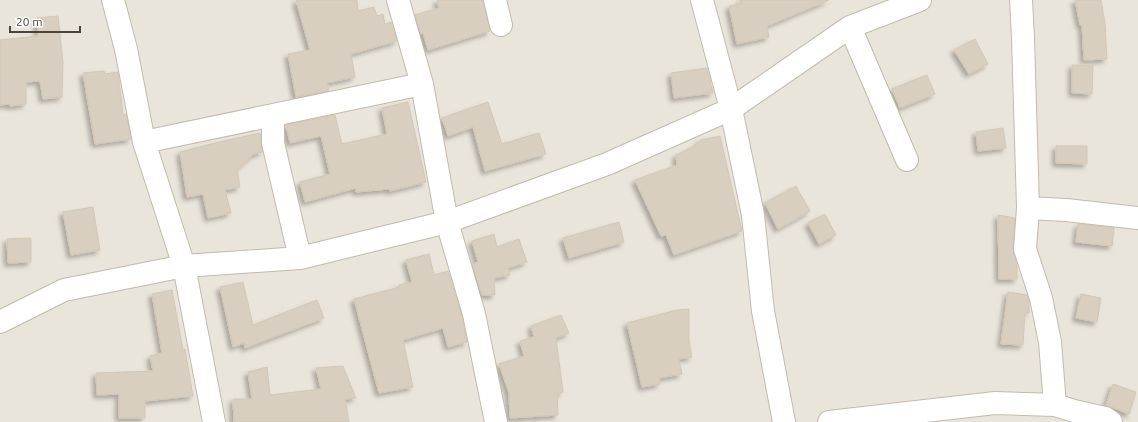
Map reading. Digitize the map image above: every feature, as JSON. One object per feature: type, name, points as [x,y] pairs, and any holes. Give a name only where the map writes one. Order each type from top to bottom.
[{"type":"street","points":[[112,0],[126,49],[144,142],[184,266],[214,422]]},
{"type":"street","points":[[398,0],[422,84],[446,222],[474,314],[496,422]]},
{"type":"street","points":[[495,0],[501,25]]},
{"type":"street","points":[[702,0],[731,110],[753,214],[763,311],[784,422]]},
{"type":"street","points":[[0,322],[64,290],[184,266],[300,258],[446,222],[607,164],[731,110],[850,27],[920,0]]},
{"type":"street","points":[[1021,0],[1028,208],[1025,249],[1041,298],[1049,334],[1055,405]]},
{"type":"street","points":[[850,27],[907,160]]},
{"type":"street","points":[[144,142],[422,84]]},
{"type":"street","points":[[273,115],[273,143],[300,258]]},
{"type":"street","points":[[1028,208],[1066,210],[1138,218]]},
{"type":"street","points":[[829,422],[995,403],[1055,405],[1105,418],[1111,422]]},
{"type":"shaded area","points":[[0,0],[1138,0],[1138,422],[0,422]]},
{"type":"building","points":[[296,0],[357,0],[358,11],[374,7],[377,16],[383,14],[385,24],[391,22],[397,41],[351,54],[355,77],[327,83],[329,91],[296,97],[288,54],[310,50]]},
{"type":"building","points":[[437,0],[483,0],[490,31],[428,50],[423,33],[421,34],[415,15],[439,8]]},
{"type":"building","points":[[740,0],[829,0],[767,26],[769,37],[737,44],[729,6],[741,4]]},
{"type":"building","points":[[1075,0],[1101,0],[1105,23],[1107,59],[1084,60],[1082,25],[1080,25]]},
{"type":"building","points":[[58,16],[63,62],[62,97],[43,99],[40,81],[26,82],[26,104],[10,106],[10,104],[0,105],[0,40],[38,36],[37,18]]},
{"type":"building","points":[[975,39],[988,64],[969,74],[954,50]]},
{"type":"building","points":[[1072,65],[1093,65],[1092,94],[1072,93]]},
{"type":"building","points":[[707,68],[713,93],[674,98],[671,73]]},
{"type":"building","points":[[104,71],[105,74],[118,72],[123,115],[126,114],[131,139],[95,144],[83,73]]},
{"type":"building","points":[[927,75],[935,94],[900,108],[892,89]]},
{"type":"building","points":[[408,102],[426,182],[390,191],[389,189],[356,192],[356,188],[305,202],[300,182],[330,174],[321,136],[290,143],[286,125],[335,115],[342,144],[387,134],[382,108]]},
{"type":"building","points":[[488,102],[502,144],[539,133],[546,154],[485,171],[473,127],[448,136],[442,118]]},
{"type":"building","points":[[1003,128],[1006,148],[978,151],[976,132]]},
{"type":"building","points":[[260,133],[262,152],[254,154],[237,170],[240,187],[225,190],[231,213],[208,218],[203,194],[187,197],[180,152]]},
{"type":"building","points":[[720,136],[742,231],[674,255],[666,235],[661,236],[635,180],[677,165],[676,155],[695,146],[701,140]]},
{"type":"building","points":[[1056,146],[1087,146],[1087,164],[1056,163]]},
{"type":"building","points":[[796,186],[810,211],[778,229],[765,203]]},
{"type":"building","points":[[93,207],[100,250],[71,255],[63,212]]},
{"type":"building","points":[[825,214],[836,235],[819,244],[808,223]]},
{"type":"building","points":[[998,215],[1015,218],[1013,248],[1017,265],[1017,279],[999,279]]},
{"type":"building","points":[[619,222],[624,242],[569,258],[563,238]]},
{"type":"building","points":[[1078,224],[1114,228],[1112,246],[1076,242]]},
{"type":"building","points":[[494,234],[497,247],[519,239],[527,262],[508,268],[510,275],[494,278],[495,295],[482,295],[472,264],[478,262],[472,241]]},
{"type":"building","points":[[31,238],[31,262],[8,263],[7,239]]},
{"type":"building","points":[[429,254],[434,275],[448,271],[462,317],[467,342],[448,347],[443,328],[403,340],[413,387],[379,393],[354,299],[400,287],[399,285],[412,282],[406,260]]},
{"type":"building","points":[[243,282],[253,325],[317,300],[324,318],[245,348],[244,343],[233,347],[220,287]]},
{"type":"building","points":[[172,290],[183,350],[185,349],[193,396],[145,401],[145,418],[119,418],[119,394],[97,395],[96,373],[153,371],[150,356],[162,353],[152,294]]},
{"type":"building","points":[[1008,292],[1027,295],[1029,301],[1029,313],[1025,313],[1023,345],[1001,344]]},
{"type":"building","points":[[1081,294],[1101,298],[1097,322],[1076,318]]},
{"type":"building","points":[[689,309],[689,341],[692,357],[679,359],[682,374],[659,378],[660,384],[642,387],[627,323],[677,310]]},
{"type":"building","points":[[561,315],[569,333],[556,338],[563,392],[557,393],[558,415],[510,418],[509,393],[499,364],[524,356],[520,341],[534,337],[531,326]]},
{"type":"building","points":[[343,366],[356,398],[345,399],[349,422],[234,422],[233,399],[252,399],[248,372],[267,367],[270,395],[321,389],[316,368]]},
{"type":"building","points":[[1113,384],[1136,392],[1129,414],[1106,405]]}]
